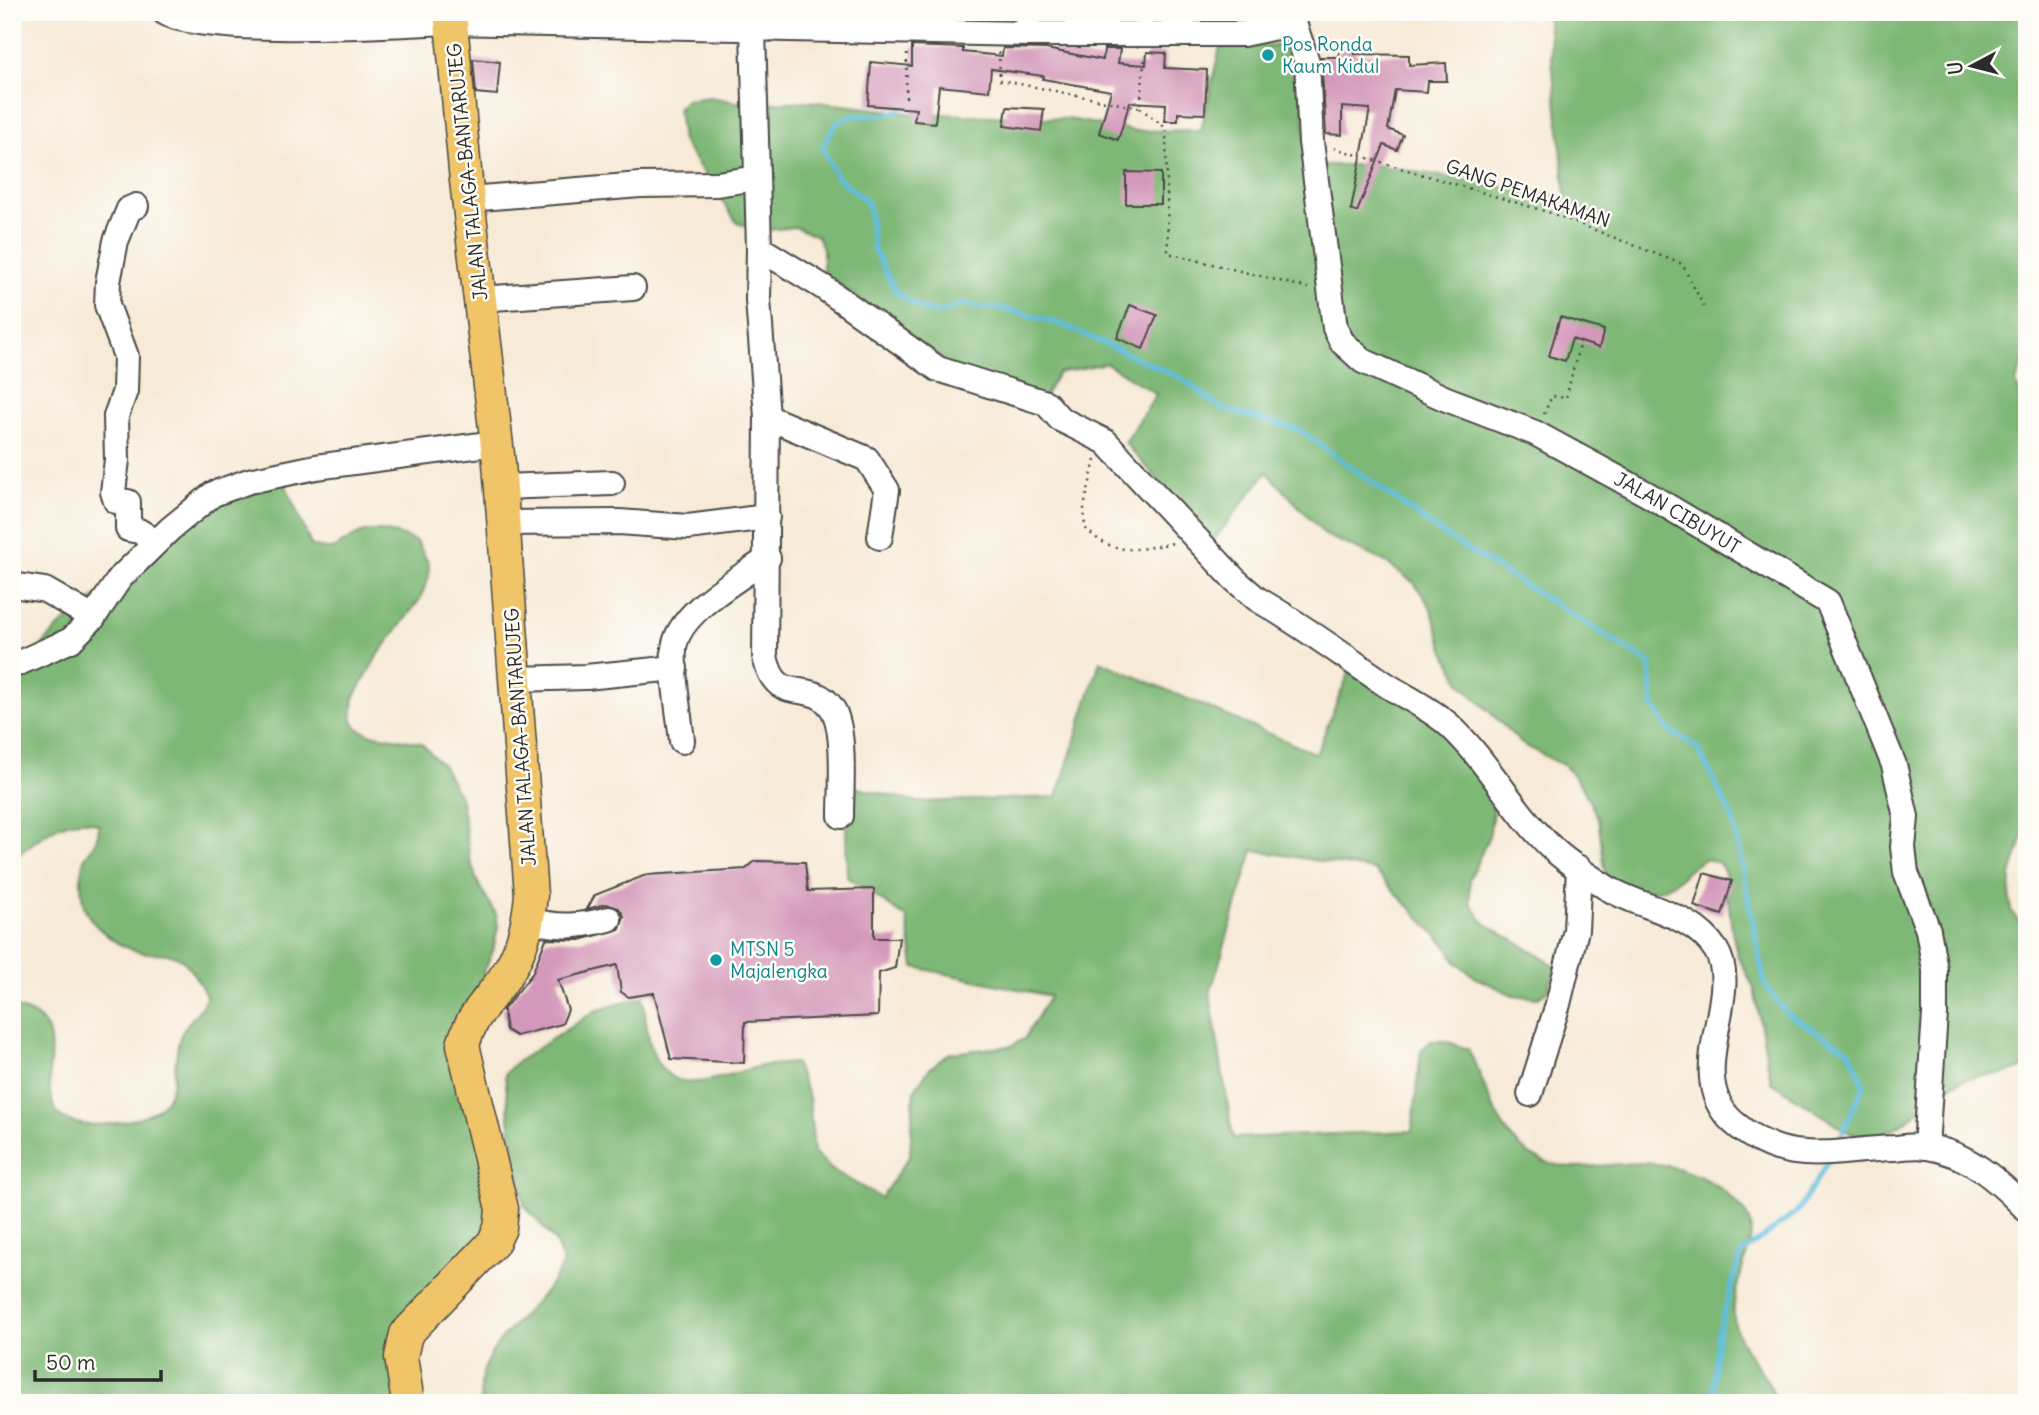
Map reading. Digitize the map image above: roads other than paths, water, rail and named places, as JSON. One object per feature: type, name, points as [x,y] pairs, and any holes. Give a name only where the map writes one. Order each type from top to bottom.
[{"type":"main road","name":"JALAN TALAGA-BANTARUJEG","points":[[408,1403],[401,1357],[406,1334],[493,1243],[499,1228],[502,1209],[463,1045],[471,1019],[503,980],[522,945],[531,895],[501,486],[468,199],[451,17]]},
{"type":"street","points":[[164,12],[202,24],[451,17],[738,23],[907,32],[999,33],[1027,23],[1146,34],[1265,32],[1294,15]]},
{"type":"street","name":"JALAN CIBUYUT","points":[[1294,15],[1307,62],[1311,142],[1335,328],[1342,342],[1363,361],[1444,398],[1535,433],[1647,494],[1828,602],[1894,765],[1906,817],[1903,847],[1906,873],[1928,930],[1935,970],[1934,1051],[1926,1147]]},
{"type":"street","points":[[738,23],[757,178],[758,300],[767,417],[768,558],[765,656],[769,676],[781,688],[817,694],[832,708],[840,749],[841,816]]},
{"type":"street","points":[[468,199],[640,185],[717,184],[757,178]]},
{"type":"street","points":[[136,206],[129,209],[116,241],[108,282],[107,305],[126,356],[125,391],[116,416],[117,460],[113,492],[116,501],[128,502],[128,530],[139,531],[156,542]]},
{"type":"street","points":[[759,248],[823,287],[938,369],[1012,395],[1046,403],[1060,419],[1106,442],[1235,580],[1257,599],[1447,724],[1478,756],[1551,847],[1620,894],[1689,923],[1711,943],[1722,964],[1724,978],[1712,1064],[1718,1099],[1731,1120],[1756,1138],[1800,1155],[1926,1147],[1958,1156],[1979,1167],[2027,1210]]},
{"type":"street","points":[[480,299],[633,288]]},
{"type":"street","points":[[767,417],[867,459],[887,490],[880,537]]},
{"type":"street","points":[[12,666],[71,640],[93,618],[120,578],[156,542],[213,494],[248,481],[316,467],[496,443]]},
{"type":"street","points":[[501,486],[612,483]]},
{"type":"street","points":[[504,523],[619,523],[688,527],[767,517]]},
{"type":"street","points":[[682,741],[674,649],[679,630],[695,611],[768,558]]},
{"type":"street","points":[[12,586],[45,590],[93,618]]},
{"type":"street","points":[[516,679],[586,677],[675,668]]},
{"type":"street","points":[[1530,1094],[1558,1004],[1576,930],[1579,868]]},
{"type":"street","points":[[528,920],[552,926],[578,928],[609,919]]},
{"type":"waterway","points":[[901,102],[901,109],[888,114],[856,116],[838,122],[823,148],[836,176],[868,203],[874,250],[896,292],[920,308],[938,313],[961,304],[1009,310],[1061,324],[1181,378],[1223,409],[1300,430],[1446,536],[1650,663],[1653,706],[1669,730],[1697,747],[1733,819],[1765,985],[1786,1013],[1850,1051],[1864,1085],[1838,1143]]},
{"type":"waterway","points":[[1712,1403],[1718,1333],[1741,1254],[1799,1210],[1828,1161]]},
{"type":"place","name":"Pos Ronda Kaum Kidul","points":[[1268,55]]},
{"type":"place","name":"MTSN 5 Majalengka","points":[[716,960]]}]
